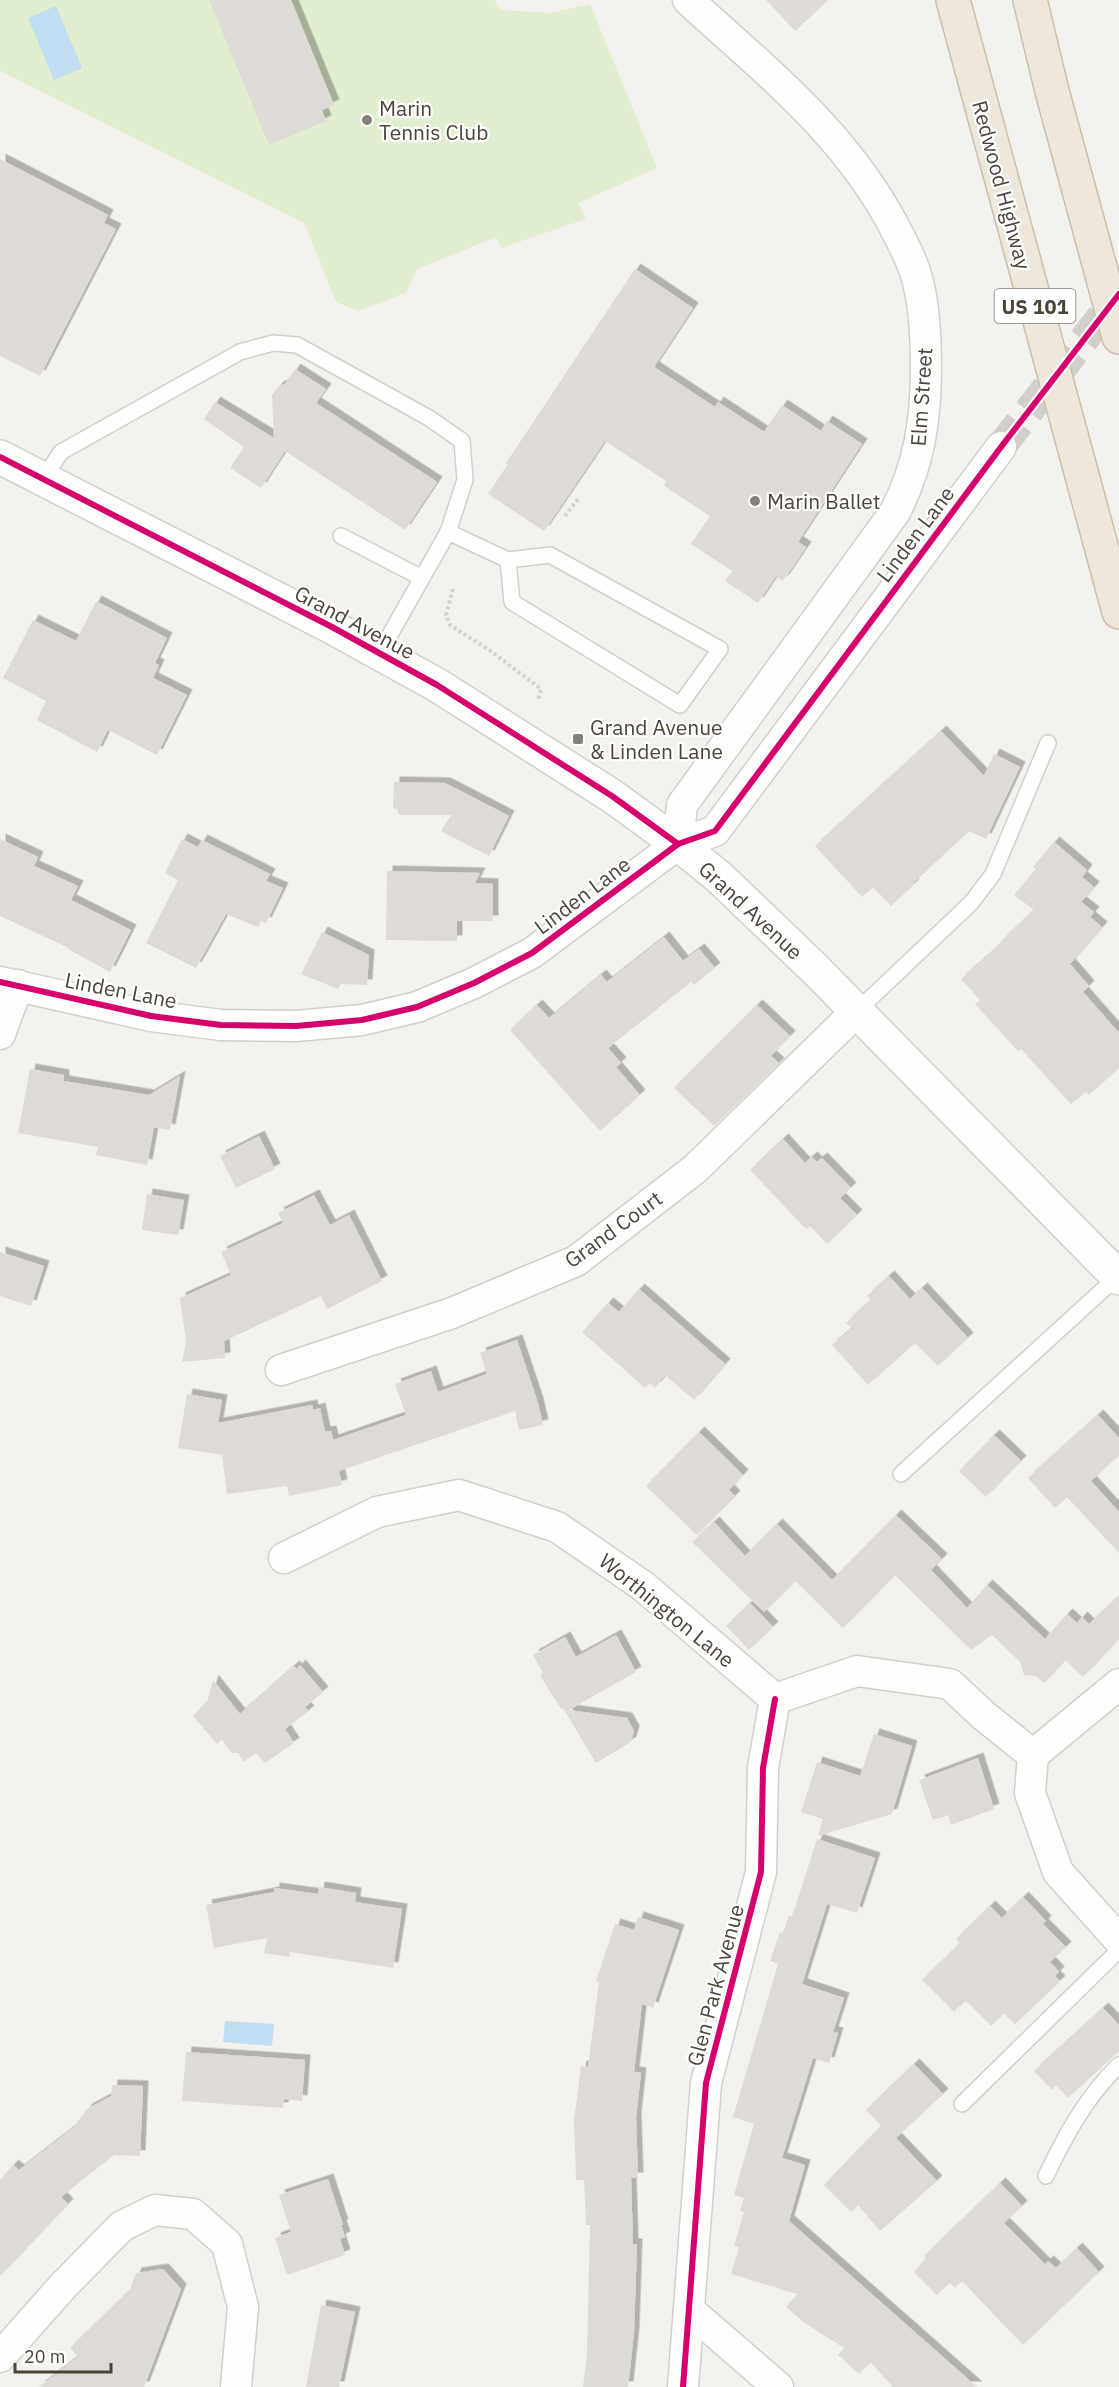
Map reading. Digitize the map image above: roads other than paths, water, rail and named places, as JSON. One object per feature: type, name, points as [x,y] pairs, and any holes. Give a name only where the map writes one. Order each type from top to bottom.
[{"type":"highway","name":"Redwood Highway","points":[[953,0],[1119,612]]},
{"type":"highway","name":"US 101","points":[[1030,0],[1052,91],[1119,337]]},
{"type":"street","name":"Elm Street","points":[[678,844],[682,805],[895,513],[909,484],[919,451],[925,416],[926,379],[926,342],[918,280],[908,253],[872,188],[843,147],[808,110],[688,0]]},
{"type":"street","name":"Linden Lane","points":[[9,984],[151,1016],[221,1025],[296,1026],[362,1020],[417,1007],[474,984],[532,954],[678,844],[715,831],[1001,447]]},
{"type":"street","name":"Grand Avenue","points":[[0,457],[436,685],[612,796],[678,844],[734,892],[858,1011],[1118,1277]]},
{"type":"street","points":[[0,1034],[9,984]]},
{"type":"street","name":"Grand Court","points":[[281,1370],[452,1312],[576,1261],[695,1168],[858,1011]]},
{"type":"street","name":"Worthington Lane","points":[[284,1558],[377,1512],[459,1495],[557,1527],[643,1586],[775,1699]]},
{"type":"street","points":[[775,1699],[857,1671],[950,1684],[983,1715],[1033,1755]]},
{"type":"street","points":[[1119,1683],[1033,1755],[1030,1793],[1058,1872],[1119,1940]]},
{"type":"street","name":"Glen Park Avenue","points":[[683,2387],[706,2084],[761,1872],[763,1768],[775,1699]]},
{"type":"street","points":[[0,2357],[63,2286],[122,2226],[155,2210],[193,2214],[227,2244],[243,2307],[236,2386]]},
{"type":"street","points":[[689,2310],[778,2387]]},
{"type":"lane","points":[[44,478],[61,452],[240,352],[273,343],[297,345],[429,418],[462,441],[465,480],[448,532],[379,654]]},
{"type":"lane","points":[[448,532],[508,560],[550,555],[720,649],[680,705],[512,603],[508,560]]},
{"type":"lane","points":[[341,536],[422,579]]},
{"type":"lane","points":[[858,1011],[971,903],[993,874],[1048,743]]},
{"type":"lane","points":[[901,1474],[1118,1277]]},
{"type":"lane","points":[[962,2104],[1119,1950]]},
{"type":"lane","points":[[1046,2176],[1068,2131],[1092,2096],[1119,2065]]},
{"type":"water","points":[[56,6],[82,68],[54,80],[28,18]]},
{"type":"water","points":[[225,2021],[274,2024],[272,2046],[223,2042]]},
{"type":"tunnel","points":[[1001,447],[1119,294]]},
{"type":"place","name":"Marin Tennis Club","points":[[367,120]]},
{"type":"place","name":"Marin Ballet","points":[[755,501]]},
{"type":"place","name":"Grand Avenue & Linden Lane","points":[[578,739]]}]
